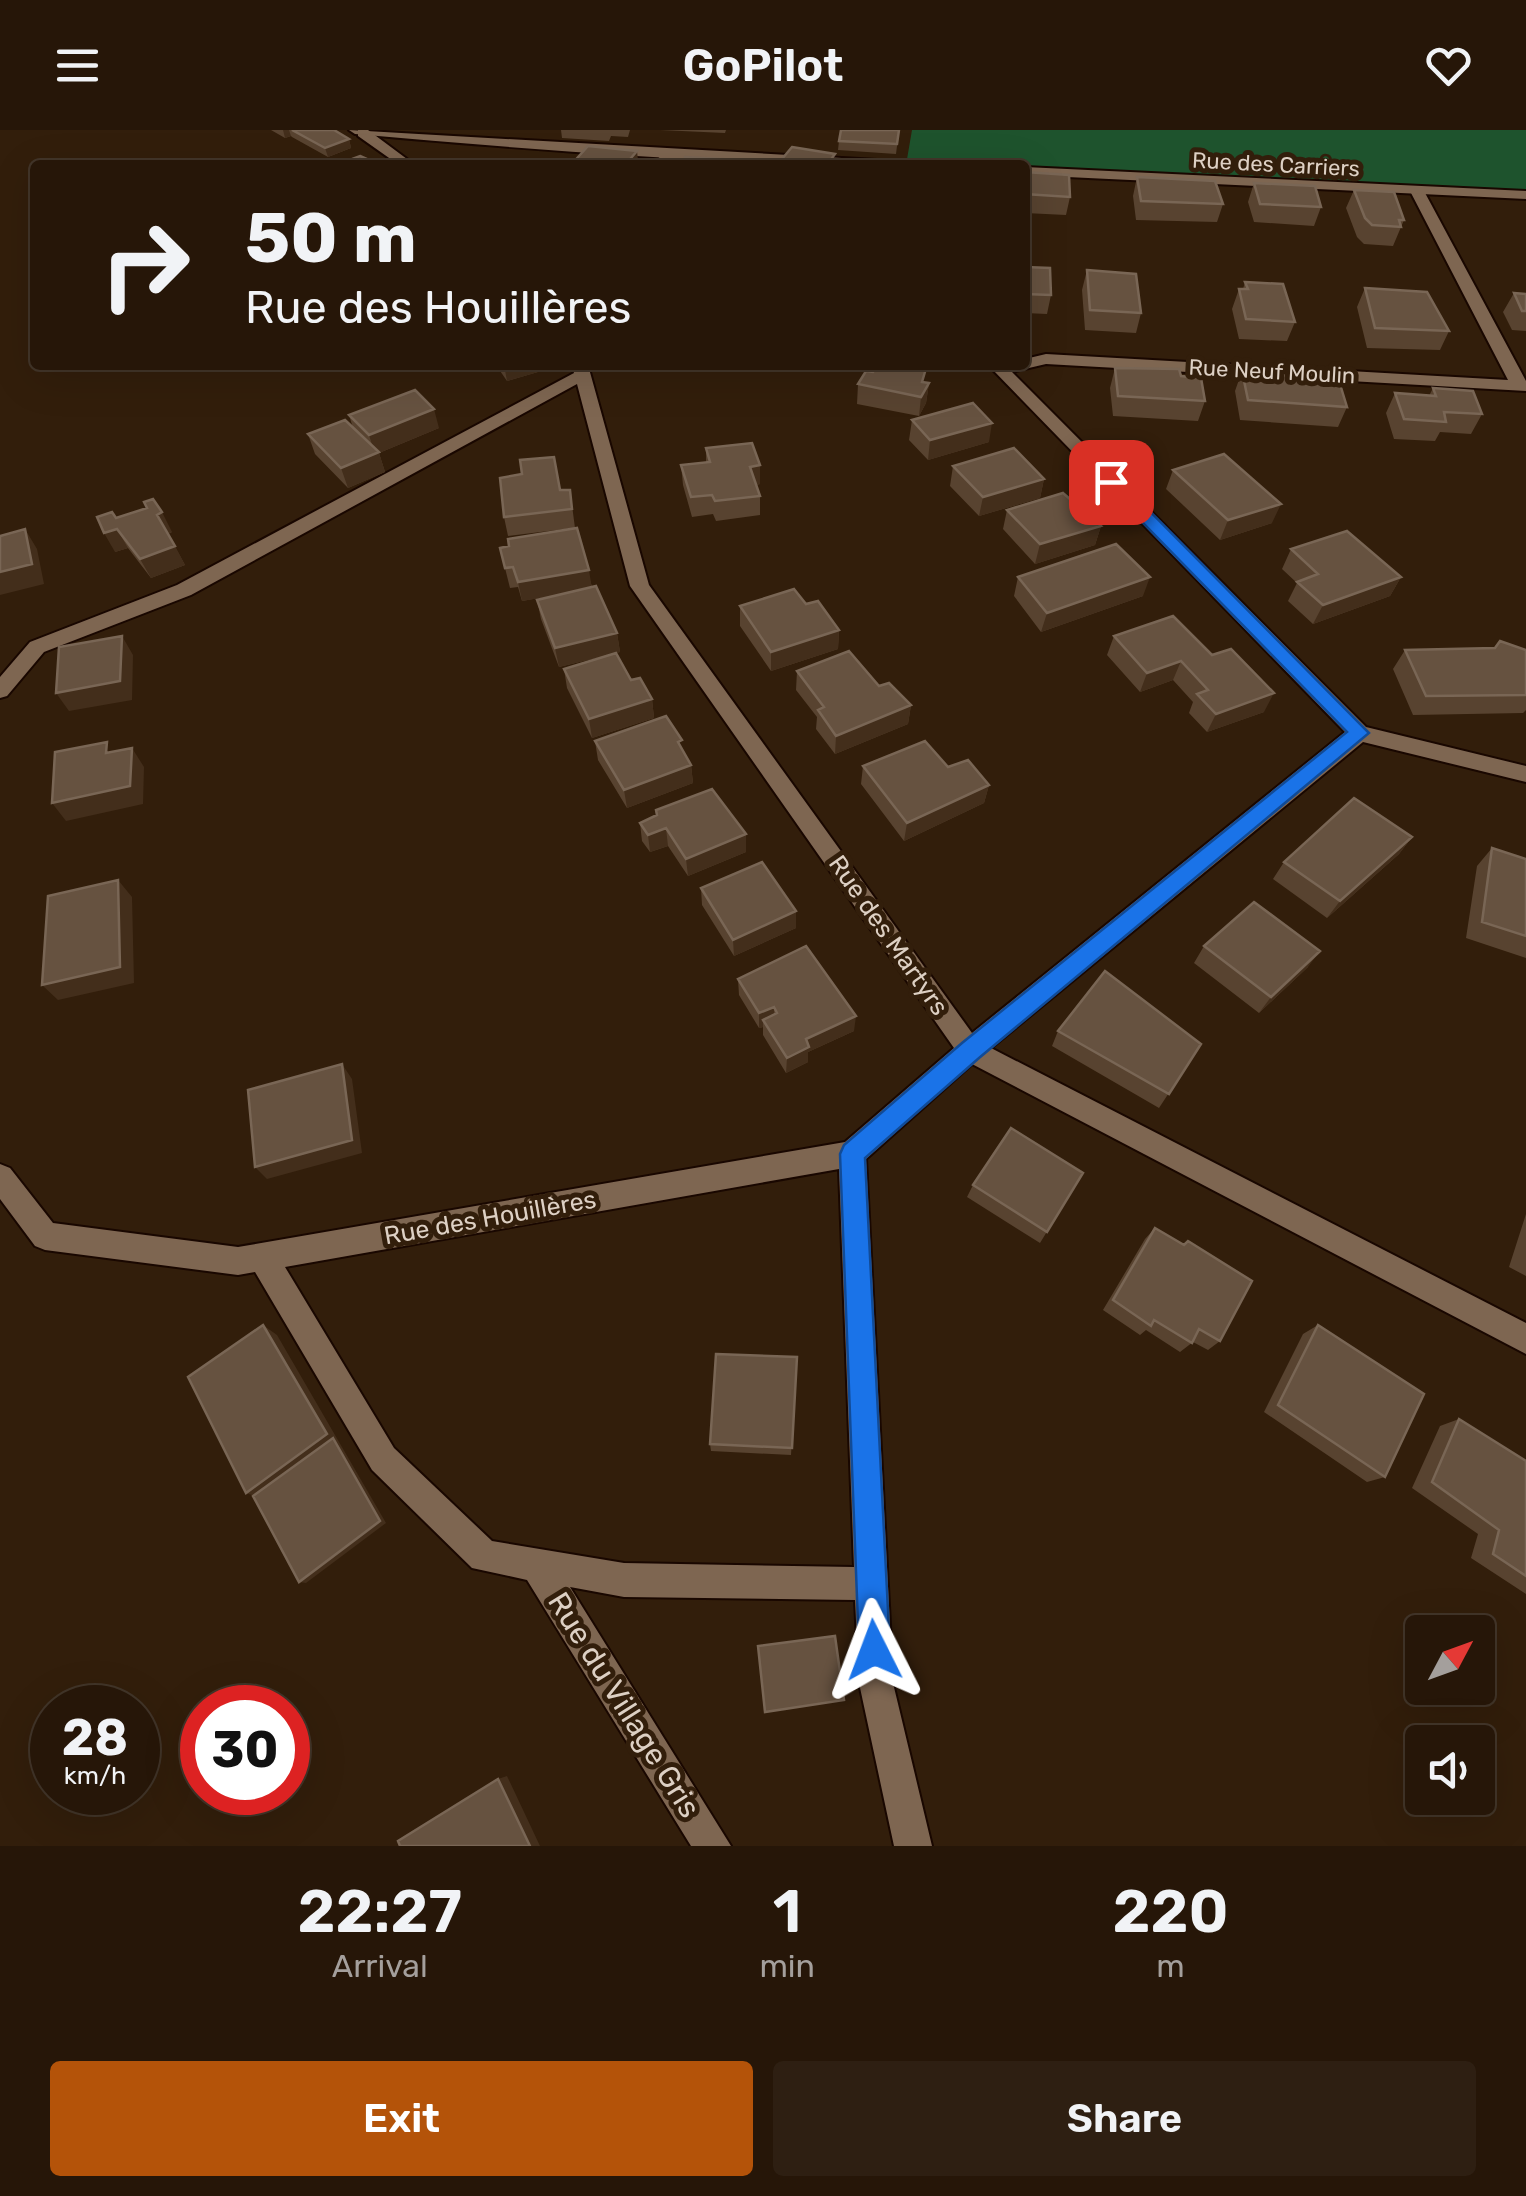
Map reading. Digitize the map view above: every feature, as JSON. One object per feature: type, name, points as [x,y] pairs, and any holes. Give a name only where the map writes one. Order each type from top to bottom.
[{"type":"street","points":[[359,131],[802,160]]},
{"type":"street","points":[[359,131],[401,160]]},
{"type":"street","points":[[664,160],[672,153]]},
{"type":"street","name":"Rue des Carriers","points":[[1030,171],[1526,195]]},
{"type":"street","name":"Rue Neuf Moulin","points":[[1417,191],[1522,385]]},
{"type":"street","name":"Rue Neuf Moulin","points":[[1030,363],[1046,359],[1522,385]]},
{"type":"street","points":[[0,691],[37,648],[184,590],[582,370]]},
{"type":"street","name":"Rue des Martyrs","points":[[582,370],[640,586],[970,1050],[1526,1339]]},
{"type":"street","name":"Rue Neuf Moulin","points":[[1001,370],[1359,733]]},
{"type":"street","points":[[913,1846],[876,1683],[852,1154],[970,1050],[1359,733],[1526,774]]},
{"type":"street","name":"Rue des Houillères","points":[[0,1177],[45,1236],[238,1261],[852,1154]]},
{"type":"street","points":[[262,1256],[383,1458],[484,1556],[624,1580],[871,1584]]},
{"type":"street","name":"Rue du Village Gris","points":[[536,1564],[712,1846]]},
{"type":"green space","points":[[912,130],[1526,130],[1526,195],[1030,171],[1030,160],[907,160]]},
{"type":"building","points":[[292,130],[334,130],[349,139],[325,148]]},
{"type":"building","points":[[841,130],[899,130],[897,144],[839,141]]},
{"type":"building","points":[[588,146],[637,151],[629,160],[575,160]]},
{"type":"building","points":[[792,147],[835,154],[831,160],[781,160]]},
{"type":"building","points":[[685,157],[737,160],[684,160]]},
{"type":"building","points":[[1030,172],[1069,175],[1070,197],[1030,194]]},
{"type":"building","points":[[1137,177],[1215,181],[1223,204],[1141,201]]},
{"type":"building","points":[[1254,183],[1315,186],[1321,207],[1260,204]]},
{"type":"building","points":[[1354,190],[1394,192],[1404,220],[1399,220],[1401,227],[1372,225],[1365,218]]},
{"type":"building","points":[[1030,267],[1050,268],[1051,295],[1030,294]]},
{"type":"building","points":[[1087,270],[1136,274],[1141,313],[1090,310]]},
{"type":"building","points":[[1245,282],[1283,284],[1295,322],[1246,319],[1239,289],[1248,289]]},
{"type":"building","points":[[1365,288],[1427,292],[1449,331],[1375,328]]},
{"type":"building","points":[[1514,293],[1526,294],[1526,311],[1522,311]]},
{"type":"building","points":[[1115,368],[1179,369],[1181,376],[1201,378],[1205,401],[1118,396]]},
{"type":"building","points":[[926,370],[922,382],[929,383],[921,397],[858,384],[866,371]]},
{"type":"building","points":[[1242,371],[1339,381],[1347,407],[1248,400]]},
{"type":"building","points":[[1433,388],[1473,391],[1482,414],[1444,412],[1446,422],[1404,419],[1395,393],[1436,396]]},
{"type":"building","points":[[415,390],[434,409],[369,435],[349,415]]},
{"type":"building","points":[[973,403],[992,423],[930,440],[912,420]]},
{"type":"building","points":[[345,420],[379,452],[341,468],[308,434]]},
{"type":"building","points":[[752,443],[760,465],[750,467],[760,496],[715,501],[712,495],[691,497],[681,465],[710,462],[706,448]]},
{"type":"building","points":[[1014,448],[1044,479],[983,497],[953,466]]},
{"type":"building","points":[[1224,454],[1281,504],[1228,520],[1173,470]]},
{"type":"building","points":[[554,457],[560,490],[570,490],[572,509],[504,517],[500,478],[522,474],[520,460]]},
{"type":"building","points":[[1063,493],[1101,526],[1040,544],[1007,510]]},
{"type":"building","points":[[153,499],[162,512],[157,515],[175,546],[140,559],[117,529],[104,533],[97,517],[112,512],[116,518],[147,508],[144,502]]},
{"type":"building","points":[[577,528],[589,570],[518,582],[513,567],[505,568],[500,548],[509,546],[508,539]]},
{"type":"building","points":[[25,529],[32,564],[0,572],[0,536]]},
{"type":"building","points":[[1347,531],[1401,577],[1323,605],[1297,582],[1318,574],[1291,549]]},
{"type":"building","points":[[1116,544],[1150,577],[1047,613],[1018,577]]},
{"type":"building","points":[[596,586],[617,633],[555,648],[537,600]]},
{"type":"building","points":[[794,589],[806,604],[818,601],[839,630],[771,652],[740,606]]},
{"type":"building","points":[[1173,616],[1212,655],[1231,649],[1274,693],[1216,714],[1197,694],[1208,690],[1181,661],[1147,673],[1114,636]]},
{"type":"building","points":[[122,636],[120,681],[56,693],[59,647]]},
{"type":"building","points":[[1500,641],[1526,650],[1526,695],[1426,696],[1405,650],[1495,648]]},
{"type":"building","points":[[849,651],[879,686],[889,683],[911,705],[836,736],[818,710],[824,707],[797,671]]},
{"type":"building","points":[[616,653],[631,680],[640,678],[652,699],[589,719],[564,669]]},
{"type":"building","points":[[666,716],[682,740],[678,742],[691,765],[624,790],[595,741]]},
{"type":"building","points":[[925,741],[948,767],[968,760],[989,785],[907,823],[863,766]]},
{"type":"building","points":[[107,742],[106,753],[132,748],[130,786],[52,803],[55,752]]},
{"type":"building","points":[[712,789],[746,834],[686,859],[666,828],[648,835],[640,823],[657,815],[656,810]]},
{"type":"building","points":[[1354,798],[1412,837],[1340,901],[1284,862]]},
{"type":"building","points":[[1492,848],[1526,859],[1526,936],[1482,922]]},
{"type":"building","points":[[762,862],[796,911],[733,940],[701,888]]},
{"type":"building","points":[[118,880],[120,967],[42,985],[48,896]]},
{"type":"building","points":[[1254,902],[1320,951],[1271,997],[1204,946]]},
{"type":"building","points":[[806,946],[856,1016],[806,1039],[809,1047],[787,1058],[763,1020],[777,1013],[774,1007],[759,1013],[738,979]]},
{"type":"building","points":[[1105,971],[1201,1044],[1169,1094],[1058,1031]]},
{"type":"building","points":[[342,1064],[352,1140],[255,1167],[248,1090]]},
{"type":"building","points":[[1011,1128],[1083,1173],[1047,1232],[973,1185]]},
{"type":"building","points":[[1155,1228],[1184,1245],[1188,1241],[1252,1281],[1220,1341],[1199,1329],[1192,1343],[1154,1320],[1151,1326],[1113,1300]]},
{"type":"building","points":[[263,1325],[327,1434],[246,1493],[188,1377]]},
{"type":"building","points":[[1318,1325],[1424,1394],[1385,1477],[1278,1405]]},
{"type":"building","points":[[716,1354],[797,1357],[792,1448],[710,1444]]},
{"type":"building","points":[[1459,1419],[1526,1461],[1526,1576],[1493,1554],[1499,1530],[1432,1482]]},
{"type":"building","points":[[333,1438],[380,1521],[299,1582],[253,1496]]},
{"type":"building","points":[[835,1636],[844,1700],[765,1712],[758,1646]]},
{"type":"building","points":[[498,1779],[530,1846],[400,1846],[398,1841]]},
{"type":"route","points":[[874,1650],[852,1154],[970,1050],[1359,733],[1111,482]]}]
